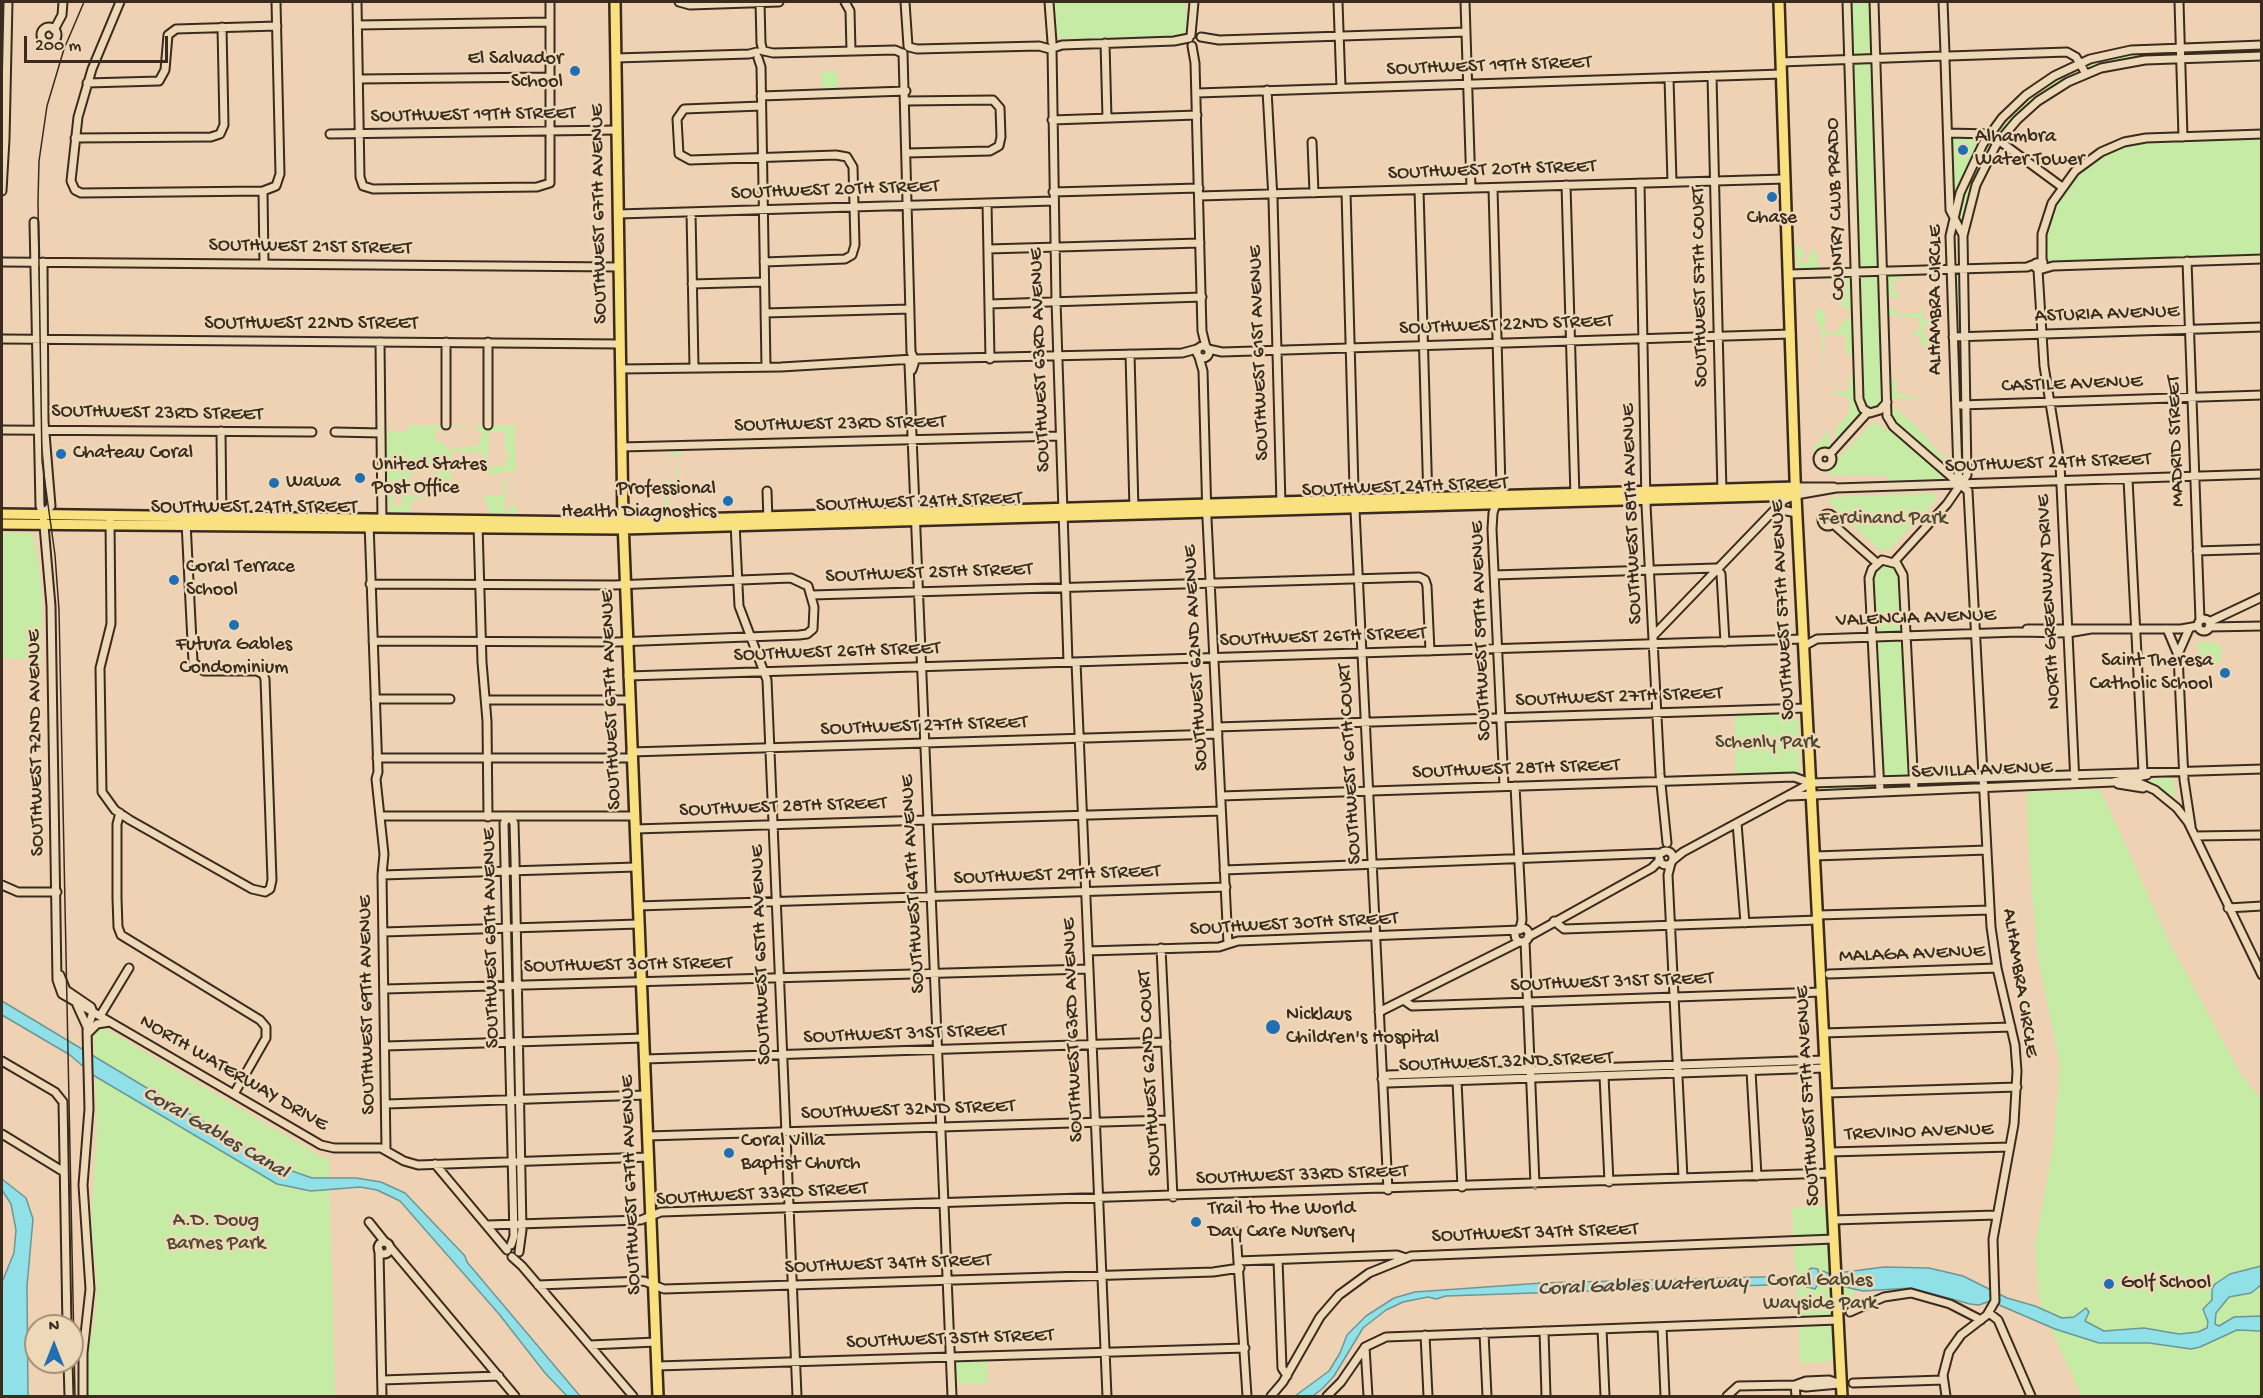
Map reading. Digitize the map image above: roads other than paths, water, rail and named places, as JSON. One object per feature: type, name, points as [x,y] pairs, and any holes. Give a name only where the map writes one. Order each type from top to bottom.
[{"type":"main road","name":"SOUTHWEST 67TH AVENUE","points":[[615,2],[623,525],[658,1396]]},
{"type":"main road","name":"SOUTHWEST 57TH AVENUE","points":[[1779,2],[1796,491],[1842,1396]]},
{"type":"main road","name":"SOUTHWEST 24TH STREET","points":[[2,514],[43,519],[550,526],[1796,491]]},
{"type":"main road","name":"SOUTHWEST 24TH STREET","points":[[1722,493],[1771,496],[1796,491]]},
{"type":"main road","name":"SOUTHWEST 24TH STREET","points":[[2,524],[43,519]]},
{"type":"street","points":[[2,191],[8,2]]},
{"type":"street","points":[[54,30],[61,20],[63,2]]},
{"type":"street","points":[[120,2],[87,83],[75,138],[71,181],[75,190],[84,193],[263,191],[270,190],[278,184],[280,174],[276,2]]},
{"type":"street","points":[[357,2],[359,174],[363,186],[373,189],[548,185],[552,176],[550,2]]},
{"type":"street","points":[[680,2],[690,5],[779,2]]},
{"type":"street","points":[[760,2],[765,365]]},
{"type":"street","points":[[846,2],[850,11],[851,51]]},
{"type":"street","name":"SOUTHWEST 64TH AVENUE","points":[[904,2],[917,590],[952,1396]]},
{"type":"street","name":"SOUTHWEST 63RD AVENUE","points":[[1049,2],[1064,585],[1079,739],[1107,1396]]},
{"type":"street","name":"SOUTHWEST 62ND AVENUE","points":[[1194,2],[1207,508],[1228,944]]},
{"type":"street","points":[[1338,2],[1341,88]]},
{"type":"street","points":[[1465,2],[1471,188]]},
{"type":"street","name":"COUNTRY CLUB PRADO","points":[[1847,2],[1859,399],[1861,406],[1868,412]]},
{"type":"street","points":[[1874,2],[1887,416],[1893,426],[1961,484],[1894,562]]},
{"type":"street","points":[[1943,2],[1953,216],[1963,235]]},
{"type":"street","points":[[2179,2],[2183,137]]},
{"type":"street","points":[[358,25],[550,22]]},
{"type":"street","points":[[87,83],[159,81],[164,75],[170,33],[181,28],[277,26]]},
{"type":"street","points":[[75,138],[220,134],[224,125],[222,27]]},
{"type":"street","points":[[616,58],[906,51],[1466,32]]},
{"type":"street","points":[[1105,43],[1107,118]]},
{"type":"street","name":"ALHAMBRA CIRCLE","points":[[1946,1396],[1943,1380],[1947,1358],[1953,1343],[1981,1320],[1994,1304],[1996,1292],[1993,1249],[1996,1215],[2010,1147],[2017,1087],[2015,1045],[1996,968],[1990,910],[1968,494],[1961,484],[1958,473],[1950,269],[1953,216],[1969,170],[1990,134],[2006,114],[2037,87],[2079,64],[2119,51],[2262,45]]},
{"type":"street","points":[[1781,62],[2066,52],[2074,56],[2086,74]]},
{"type":"street","name":"ALHAMBRA CIRCLE","points":[[1961,484],[1968,472],[1963,235],[1976,185],[1999,141],[2035,104],[2058,87],[2086,74],[2130,62],[2262,56]]},
{"type":"street","name":"SOUTHWEST 19TH STREET","points":[[1197,93],[1782,74]]},
{"type":"street","name":"SOUTHWEST 57TH COURT","points":[[1713,76],[1722,493]]},
{"type":"street","points":[[359,79],[550,77]]},
{"type":"street","points":[[1669,78],[1672,182]]},
{"type":"street","name":"SOUTHWEST 61ST AVENUE","points":[[1267,90],[1281,506]]},
{"type":"street","points":[[761,96],[906,91]]},
{"type":"street","points":[[906,101],[987,99],[997,102],[1000,111],[1001,137],[997,147],[987,151],[907,153]]},
{"type":"street","points":[[761,106],[682,110],[677,122],[677,149],[682,158],[691,160],[836,155],[850,159],[853,167],[855,245],[852,255],[842,259],[764,262]]},
{"type":"street","points":[[1052,120],[1197,115]]},
{"type":"street","name":"SOUTHWEST 19TH STREET","points":[[330,134],[617,130]]},
{"type":"street","points":[[1948,133],[1990,134],[2062,187]]},
{"type":"street","name":"NORTH GREENWAY DRIVE","points":[[2075,783],[2061,481],[2042,334],[2040,266],[2047,216],[2062,187],[2084,163],[2114,146],[2141,139],[2262,134]]},
{"type":"street","points":[[1312,142],[1314,193]]},
{"type":"street","name":"SOUTHWEST 20TH STREET","points":[[1199,196],[1785,179]]},
{"type":"street","name":"SOUTHWEST 58TH AVENUE","points":[[1640,183],[1647,495],[1666,858]]},
{"type":"street","points":[[1566,185],[1575,497]]},
{"type":"street","points":[[1053,192],[1199,188]]},
{"type":"street","name":"SOUTHWEST 59TH AVENUE","points":[[1493,188],[1501,488],[1492,529],[1504,786]]},
{"type":"street","points":[[1419,190],[1428,502]]},
{"type":"street","points":[[263,191],[264,264]]},
{"type":"street","name":"SOUTHWEST 60TH COURT","points":[[1346,192],[1355,504],[1388,1190]]},
{"type":"street","name":"SOUTHWEST 20TH STREET","points":[[618,214],[1053,201]]},
{"type":"street","points":[[987,203],[990,359]]},
{"type":"street","points":[[691,212],[694,367]]},
{"type":"street","name":"SOUTHWEST 72ND AVENUE","points":[[34,222],[39,262],[40,339],[37,429],[40,506],[51,606],[59,973]]},
{"type":"street","points":[[988,249],[1200,243]]},
{"type":"street","points":[[1789,274],[2262,259]]},
{"type":"street","name":"MADRID STREET","points":[[2187,261],[2199,623]]},
{"type":"street","name":"SOUTHWEST 21ST STREET","points":[[2,262],[619,267]]},
{"type":"street","points":[[692,284],[764,282]]},
{"type":"street","points":[[989,304],[1202,297]]},
{"type":"street","points":[[765,313],[910,309]]},
{"type":"street","name":"ASTURIA AVENUE","points":[[1953,337],[2262,327]]},
{"type":"street","name":"SOUTHWEST 22ND STREET","points":[[621,369],[1791,334]]},
{"type":"street","name":"SOUTHWEST 22ND STREET","points":[[2,339],[620,344]]},
{"type":"street","name":"SOUTHWEST 72ND AVENUE","points":[[40,339],[51,506],[43,519]]},
{"type":"street","points":[[380,342],[382,523]]},
{"type":"street","points":[[446,342],[446,425]]},
{"type":"street","points":[[488,342],[488,425]]},
{"type":"street","points":[[1130,354],[1134,510]]},
{"type":"street","name":"CASTILE AVENUE","points":[[1955,405],[2262,395]]},
{"type":"street","points":[[1830,454],[1868,412],[1880,410],[1887,402]]},
{"type":"street","name":"SOUTHWEST 23RD STREET","points":[[2,430],[312,432]]},
{"type":"street","points":[[221,431],[222,521]]},
{"type":"street","points":[[335,432],[381,433]]},
{"type":"street","name":"SOUTHWEST 23RD STREET","points":[[621,447],[1060,436]]},
{"type":"street","name":"SOUTHWEST 24TH STREET","points":[[1796,491],[1833,486],[1836,488],[2262,474]]},
{"type":"street","points":[[2128,479],[2143,772]]},
{"type":"street","points":[[767,491],[768,521]]},
{"type":"street","points":[[1653,640],[1776,509],[1796,491]]},
{"type":"street","points":[[1771,496],[1776,509]]},
{"type":"street","points":[[1776,509],[1797,513]]},
{"type":"street","points":[[110,520],[111,621],[100,668],[100,778],[104,795],[120,813],[255,891],[270,890],[273,880],[263,674],[257,671],[204,671],[194,665],[191,657],[186,521]]},
{"type":"street","name":"SOUTHWEST 65TH AVENUE","points":[[735,522],[739,606],[749,636],[765,671],[777,901],[797,1396]]},
{"type":"street","name":"SOUTHWEST 69TH AVENUE","points":[[369,523],[377,758],[381,780],[379,786],[381,848],[384,854],[382,875],[386,1149]]},
{"type":"street","name":"SOUTHWEST 68TH AVENUE","points":[[478,524],[486,700],[488,817]]},
{"type":"street","points":[[1833,524],[1877,563]]},
{"type":"street","points":[[2197,551],[2262,549]]},
{"type":"street","points":[[1880,791],[1869,579],[1877,563],[1886,560],[1894,562],[1904,575],[1914,790]]},
{"type":"street","points":[[1494,575],[1707,567],[1719,569]]},
{"type":"street","points":[[1719,569],[1725,642]]},
{"type":"street","name":"SOUTHWEST 25TH STREET","points":[[370,584],[625,584],[797,579],[807,586],[812,595],[1064,585],[1424,579],[1427,586],[1430,651]]},
{"type":"street","points":[[373,641],[627,641],[810,633],[814,624],[812,595]]},
{"type":"street","points":[[2209,625],[2262,597]]},
{"type":"street","points":[[2199,623],[2206,619],[2209,625]]},
{"type":"street","name":"VALENCIA AVENUE","points":[[1803,639],[2068,630],[2188,629],[2199,623]]},
{"type":"street","points":[[2209,625],[2262,626]]},
{"type":"street","points":[[2167,629],[2178,655],[2184,772],[2191,828]]},
{"type":"street","points":[[2178,655],[2188,629]]},
{"type":"street","name":"VALENCIA AVENUE","points":[[1803,639],[1817,639]]},
{"type":"street","name":"SOUTHWEST 26TH STREET","points":[[628,676],[1430,651],[1653,640],[1725,642],[1803,639]]},
{"type":"street","points":[[375,699],[450,699]]},
{"type":"street","points":[[486,700],[629,700]]},
{"type":"street","name":"SOUTHWEST 27TH STREET","points":[[377,758],[632,755],[770,748],[1079,739],[1365,723],[1807,708]]},
{"type":"street","name":"SEVILLA AVENUE","points":[[1811,788],[1880,781],[2262,769]]},
{"type":"street","name":"SEVILLA AVENUE","points":[[1811,788],[1880,791],[1983,788],[2113,782],[2152,773]]},
{"type":"street","points":[[2109,774],[2129,779],[2159,795],[2174,806],[2191,828],[2262,975]]},
{"type":"street","name":"SOUTHWEST 28TH STREET","points":[[1221,796],[1794,777],[1811,788]]},
{"type":"street","points":[[2113,782],[2136,786],[2159,795]]},
{"type":"street","points":[[1515,786],[1535,1184]]},
{"type":"street","points":[[1379,1012],[1405,1001],[1504,948],[1522,935],[1542,928],[1652,868],[1666,858],[1683,852],[1787,796],[1811,788]]},
{"type":"street","points":[[2174,806],[2186,795]]},
{"type":"street","name":"SOUTHWEST 28TH STREET","points":[[634,829],[1221,811]]},
{"type":"street","points":[[120,813],[117,824],[118,930],[131,943],[260,1020],[267,1029],[266,1038],[234,1094]]},
{"type":"street","points":[[381,816],[634,816]]},
{"type":"street","name":"SOUTHWEST 68TH AVENUE","points":[[509,816],[514,823],[522,1224],[513,1250],[504,823],[509,816]]},
{"type":"street","points":[[1737,823],[1744,923]]},
{"type":"street","points":[[2195,836],[2262,835]]},
{"type":"street","points":[[1815,856],[1987,850]]},
{"type":"street","points":[[1224,870],[1650,854],[1666,858]]},
{"type":"street","points":[[1666,858],[1683,1178]]},
{"type":"street","points":[[382,875],[636,867]]},
{"type":"street","points":[[2,885],[18,892],[57,892]]},
{"type":"street","name":"SOUTHWEST 29TH STREET","points":[[638,906],[1226,887]]},
{"type":"street","points":[[2228,908],[2262,906]]},
{"type":"street","points":[[1554,921],[1564,929],[1744,923],[1818,917],[1990,910]]},
{"type":"street","points":[[383,932],[639,924]]},
{"type":"street","name":"SOUTHWEST 30TH STREET","points":[[1088,951],[1219,947],[1238,941],[1375,935],[1503,931],[1522,935]]},
{"type":"street","name":"SOUTHWEST 62ND COURT","points":[[1161,948],[1173,1197]]},
{"type":"street","points":[[87,1031],[129,968]]},
{"type":"street","name":"MALAGA AVENUE","points":[[1829,974],[1996,968]]},
{"type":"street","name":"SOUTHWEST 30TH STREET","points":[[385,989],[1089,969]]},
{"type":"street","name":"NORTH WATERWAY DRIVE","points":[[59,973],[57,980],[65,998],[111,1022],[321,1145],[386,1149],[407,1163],[649,1157]]},
{"type":"street","name":"NORTH WATERWAY DRIVE","points":[[59,973],[66,990],[97,1014]]},
{"type":"street","name":"SOUTHWEST 31ST STREET","points":[[1405,1001],[1412,1006],[1822,992]]},
{"type":"street","points":[[77,1005],[87,1031],[88,1075],[83,1193],[90,1296],[82,1366],[83,1396]]},
{"type":"street","points":[[87,1031],[97,1024],[111,1022]]},
{"type":"street","points":[[1824,1034],[2011,1027]]},
{"type":"street","points":[[386,1046],[644,1038]]},
{"type":"street","name":"SOUTHWEST 31ST STREET","points":[[645,1059],[1166,1042]]},
{"type":"street","points":[[2,1061],[62,1099],[67,1314]]},
{"type":"street","name":"SOUTHWEST 32ND STREET","points":[[1825,1064],[1751,1071],[1457,1081],[1388,1083],[1382,1079],[1388,1075],[1677,1065],[1825,1064]]},
{"type":"street","points":[[1751,1071],[1757,1176]]},
{"type":"street","points":[[1604,1076],[1609,1182]]},
{"type":"street","points":[[1457,1081],[1462,1187]]},
{"type":"street","points":[[1827,1093],[2017,1087]]},
{"type":"street","points":[[387,1104],[646,1095]]},
{"type":"street","name":"SOUTHWEST 32ND STREET","points":[[648,1136],[1169,1120]]},
{"type":"street","points":[[2,1134],[64,1172]]},
{"type":"street","name":"TREVINO AVENUE","points":[[1830,1152],[2010,1147]]},
{"type":"street","points":[[435,1164],[501,1240],[513,1250],[522,1266],[633,1396]]},
{"type":"street","name":"SOUTHWEST 33RD STREET","points":[[488,1225],[641,1220],[661,1212],[1388,1190],[1831,1173]]},
{"type":"street","points":[[1833,1220],[1996,1215]]},
{"type":"street","points":[[369,1222],[378,1234],[384,1249],[397,1256],[515,1396]]},
{"type":"street","points":[[1236,1232],[1247,1396]]},
{"type":"street","name":"SOUTHWEST 34TH STREET","points":[[538,1285],[644,1281],[664,1289],[1213,1272],[1239,1264],[1278,1260],[1396,1255],[1406,1258],[1420,1254],[1834,1239]]},
{"type":"street","points":[[382,1396],[379,1262],[384,1249]]},
{"type":"street","points":[[1271,1396],[1287,1377],[1317,1321],[1339,1295],[1365,1276],[1406,1258]]},
{"type":"street","points":[[1278,1260],[1282,1368],[1287,1377]]},
{"type":"street","points":[[1850,1312],[1884,1297],[1908,1293],[1950,1304],[1981,1320]]},
{"type":"street","points":[[1989,1312],[1998,1320],[2031,1396]]},
{"type":"street","points":[[1327,1396],[1341,1382],[1365,1347],[1384,1337],[1838,1320]]},
{"type":"street","points":[[1662,1327],[1665,1396]]},
{"type":"street","points":[[1602,1329],[1605,1396]]},
{"type":"street","points":[[1544,1331],[1546,1396]]},
{"type":"street","points":[[1484,1333],[1486,1396]]},
{"type":"street","points":[[1425,1335],[1428,1396]]},
{"type":"street","points":[[590,1345],[656,1342]]},
{"type":"street","points":[[1365,1347],[1368,1396]]},
{"type":"street","name":"SOUTHWEST 35TH STREET","points":[[657,1366],[1245,1348]]},
{"type":"street","points":[[68,1374],[69,1396]]},
{"type":"street","points":[[382,1380],[499,1377]]},
{"type":"street","points":[[1728,1396],[1738,1386],[1796,1385],[1806,1381],[1828,1380],[1841,1384]]},
{"type":"street","points":[[1853,1383],[1943,1380]]},
{"type":"street","points":[[1796,1385],[1796,1396]]},
{"type":"water","name":"Coral Gables Canal","points":[[2,1001],[275,1165],[312,1178],[356,1178],[381,1182],[405,1193],[465,1256],[467,1262],[580,1396],[567,1396],[545,1373],[499,1314],[400,1201],[377,1190],[360,1187],[311,1191],[277,1184],[93,1075],[70,1055],[2,1015]]},
{"type":"water","points":[[2,1179],[26,1198],[33,1219],[27,1286],[27,1314],[24,1314],[24,1374],[28,1374],[28,1396],[2,1396],[2,1282],[14,1253],[16,1230],[11,1204],[2,1190]]},
{"type":"water","name":"Coral Gables Waterway","points":[[2261,1266],[2261,1285],[2251,1293],[2229,1297],[2216,1313],[2215,1324],[2219,1326],[2234,1317],[2261,1316],[2261,1331],[2237,1330],[2191,1349],[2149,1343],[2099,1343],[2055,1329],[1990,1301],[1979,1305],[1970,1304],[1911,1288],[1863,1291],[1823,1282],[1819,1283],[1815,1289],[1797,1284],[1446,1296],[1436,1299],[1428,1297],[1403,1302],[1386,1310],[1363,1328],[1334,1376],[1323,1388],[1313,1396],[1295,1396],[1329,1371],[1347,1335],[1366,1316],[1394,1298],[1415,1292],[1542,1283],[1803,1276],[1811,1268],[1818,1269],[1819,1278],[1823,1277],[1823,1271],[1830,1274],[1884,1267],[1929,1268],[1963,1276],[2007,1298],[2035,1306],[2062,1318],[2074,1317],[2086,1308],[2089,1312],[2085,1321],[2104,1331],[2144,1328],[2179,1334],[2198,1332],[2207,1328],[2208,1322],[2203,1309],[2212,1300],[2212,1289],[2215,1284],[2230,1274]]},
{"type":"railway","points":[[75,1396],[59,610],[55,555],[42,461],[38,201],[39,161],[47,106],[64,49],[84,2]]},
{"type":"place","name":"El Salvador School","points":[[575,71]]},
{"type":"place","name":"Alhambra Water Tower","points":[[1963,150]]},
{"type":"place","name":"Chase","points":[[1772,197]]},
{"type":"place","name":"Chateau Coral","points":[[61,454]]},
{"type":"place","name":"United States Post Office","points":[[360,478]]},
{"type":"place","name":"Wawa","points":[[274,483]]},
{"type":"place","name":"Professional Health Diagnostics","points":[[728,501]]},
{"type":"place","name":"Coral Terrace School","points":[[174,580]]},
{"type":"place","name":"Futura Gables Condominium","points":[[234,625]]},
{"type":"place","name":"Saint Theresa Catholic School","points":[[2225,673]]},
{"type":"place","name":"Nicklaus Children's Hospital","points":[[1273,1027]]},
{"type":"place","name":"Coral Villa Baptist Church","points":[[729,1153]]},
{"type":"place","name":"Trail to the World Day Care Nursery","points":[[1196,1222]]},
{"type":"place","name":"Golf School","points":[[2109,1284]]},
{"type":"park label","name":"Ferdinand Park","points":[[1883,520]]},
{"type":"park label","name":"Schenly Park","points":[[1767,744]]},
{"type":"park label","name":"A.D. Doug Barnes Park","points":[[216,1234]]},
{"type":"park label","name":"Coral Gables Wayside Park","points":[[1820,1294]]}]
